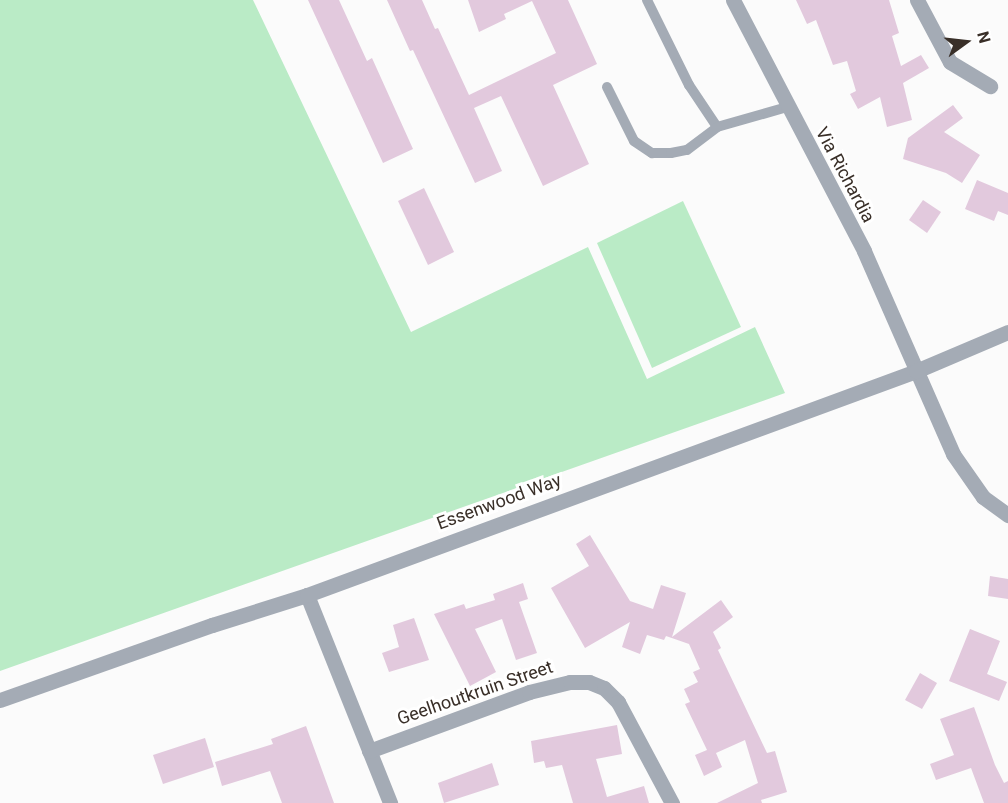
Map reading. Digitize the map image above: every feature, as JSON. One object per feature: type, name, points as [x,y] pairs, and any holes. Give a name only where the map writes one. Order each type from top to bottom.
[{"type":"street","name":"Via Richardia","points":[[733,0],[864,251],[953,454],[983,497],[1008,515]]},
{"type":"street","points":[[916,0],[950,62],[990,86]]},
{"type":"street","name":"Essenwood Way","points":[[0,700],[212,625],[307,595],[916,370],[1008,332]]},
{"type":"street","points":[[307,595],[390,803]]},
{"type":"street","name":"Geelhoutkruin Street","points":[[369,751],[529,692],[570,682],[589,682],[604,688],[618,702],[672,803]]},
{"type":"lane","points":[[647,0],[689,85],[717,126]]},
{"type":"lane","points":[[607,87],[634,141],[652,153],[687,150],[717,126],[787,107]]},
{"type":"green space","points":[[0,0],[253,0],[411,332],[588,247],[647,379],[755,327],[785,393],[0,671]]},
{"type":"green space","points":[[683,201],[741,327],[652,368],[597,243]]},
{"type":"building","points":[[308,0],[339,0],[367,61],[372,58],[413,149],[383,163]]},
{"type":"building","points":[[387,0],[422,0],[435,29],[438,28],[469,95],[556,53],[532,1],[504,14],[506,19],[479,32],[468,0],[568,0],[597,64],[553,85],[589,164],[543,186],[501,96],[474,108],[502,171],[475,183]]},
{"type":"building","points":[[796,0],[889,0],[899,33],[892,36],[901,66],[921,55],[929,68],[903,83],[912,120],[887,127],[880,97],[858,109],[850,94],[856,91],[847,61],[833,65],[816,20],[807,24]]},
{"type":"building","points":[[953,105],[963,118],[944,132],[980,155],[962,183],[946,173],[903,159],[908,138]]},
{"type":"building","points":[[977,180],[1008,193],[1008,215],[998,211],[994,221],[965,209]]},
{"type":"building","points":[[424,188],[454,252],[428,265],[398,201]]},
{"type":"building","points":[[923,200],[941,212],[927,233],[909,220]]},
{"type":"building","points":[[590,535],[630,601],[653,609],[661,585],[686,593],[672,637],[721,600],[733,617],[713,632],[721,648],[718,650],[767,753],[775,751],[787,792],[761,800],[762,803],[717,803],[758,783],[745,740],[716,753],[722,767],[704,776],[695,755],[707,750],[685,704],[690,702],[684,689],[698,682],[693,672],[700,669],[689,644],[666,636],[664,640],[647,635],[640,654],[622,647],[630,622],[585,648],[551,588],[589,566],[576,544]]},
{"type":"building","points":[[990,576],[1008,579],[1008,599],[988,596]]},
{"type":"building","points":[[523,583],[528,599],[519,602],[537,653],[516,660],[502,619],[475,629],[496,672],[470,686],[434,614],[464,604],[466,609],[495,600],[493,594]]},
{"type":"building","points":[[414,618],[429,660],[389,672],[382,653],[399,647],[393,625]]},
{"type":"building","points":[[970,629],[1000,641],[987,674],[1007,682],[999,701],[949,681]]},
{"type":"building","points":[[920,673],[937,683],[922,709],[905,700]]},
{"type":"building","points":[[974,707],[995,765],[1004,783],[1008,781],[1008,803],[984,803],[971,768],[936,780],[930,764],[954,755],[940,719]]},
{"type":"building","points":[[617,725],[622,754],[596,759],[607,797],[644,786],[649,803],[573,803],[562,765],[546,768],[544,761],[534,763],[531,741]]},
{"type":"building","points":[[306,726],[334,803],[282,803],[270,771],[222,786],[215,762],[273,744],[271,739]]},
{"type":"building","points":[[205,738],[214,767],[163,784],[153,755]]},
{"type":"building","points":[[492,763],[499,785],[444,803],[438,783]]}]
